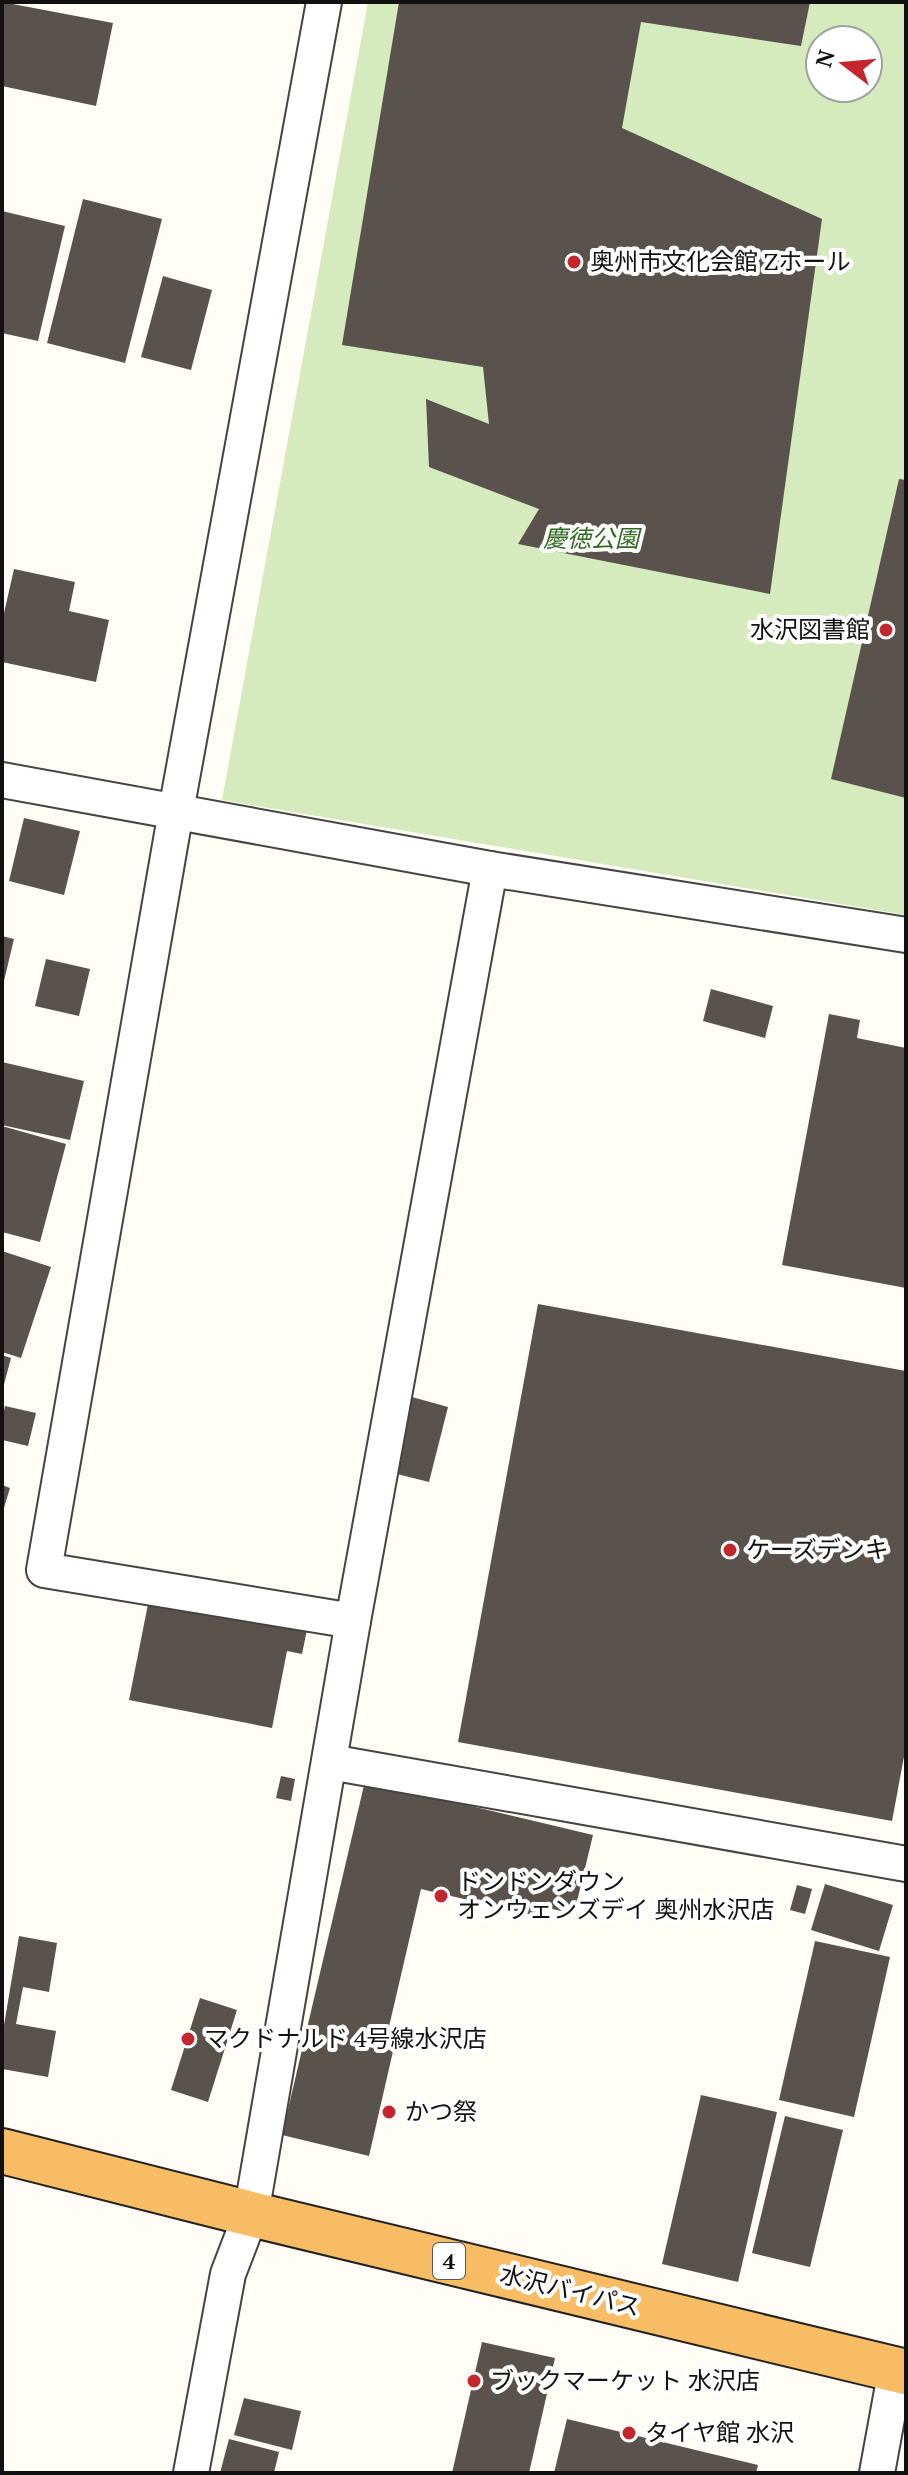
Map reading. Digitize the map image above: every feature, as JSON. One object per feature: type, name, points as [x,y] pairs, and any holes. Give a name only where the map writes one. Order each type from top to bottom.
[{"type":"highway","name":"水沢バイパス","points":[[2,2151],[901,2370]]},
{"type":"street","points":[[324,2],[176,811],[44,1570],[353,1621]]},
{"type":"street","points":[[2,780],[490,869],[906,935]]},
{"type":"street","points":[[191,2473],[228,2274],[251,2214],[353,1621],[490,869]]},
{"type":"street","points":[[330,1762],[906,1864]]},
{"type":"street","points":[[877,2473],[901,2370]]},
{"type":"green space","name":"慶徳公園","points":[[368,2],[906,2],[906,915],[222,800]]},
{"type":"building","points":[[2,2],[113,23],[96,106],[2,86]]},
{"type":"building","points":[[399,2],[810,2],[801,46],[641,22],[622,128],[822,219],[770,594],[518,544],[539,509],[429,467],[426,399],[489,424],[483,367],[342,345]]},
{"type":"building","points":[[83,199],[162,219],[125,363],[47,343]]},
{"type":"building","points":[[2,211],[65,226],[38,341],[2,333]]},
{"type":"building","points":[[163,276],[212,290],[191,370],[141,357]]},
{"type":"building","name":"水沢図書館","points":[[899,479],[906,480],[906,798],[831,779]]},
{"type":"building","points":[[14,569],[75,582],[69,611],[109,620],[96,682],[2,662],[2,622]]},
{"type":"building","points":[[24,818],[80,831],[64,895],[9,881]]},
{"type":"building","points":[[2,936],[14,939],[3,985],[2,985]]},
{"type":"building","points":[[46,959],[90,969],[79,1016],[35,1006]]},
{"type":"building","points":[[711,989],[773,1006],[765,1038],[703,1021]]},
{"type":"building","points":[[829,1014],[860,1020],[857,1038],[906,1048],[906,1288],[782,1265]]},
{"type":"building","points":[[2,1062],[84,1081],[70,1140],[2,1125]]},
{"type":"building","points":[[2,1126],[66,1144],[40,1242],[2,1232]]},
{"type":"building","points":[[2,1251],[51,1267],[21,1358],[2,1352]]},
{"type":"building","points":[[538,1304],[906,1371],[906,1746],[892,1821],[458,1742]]},
{"type":"building","points":[[2,1355],[11,1358],[3,1388],[2,1388]]},
{"type":"building","points":[[412,1397],[448,1407],[429,1482],[393,1473]]},
{"type":"building","points":[[5,1406],[36,1413],[28,1446],[2,1440]]},
{"type":"building","points":[[2,1485],[10,1488],[3,1511],[2,1511]]},
{"type":"building","points":[[151,1589],[309,1620],[302,1654],[287,1651],[272,1728],[129,1700]]},
{"type":"building","points":[[281,1776],[295,1779],[291,1801],[276,1798]]},
{"type":"building","points":[[365,1781],[593,1835],[574,1914],[544,1907],[541,1917],[421,1889],[385,2044],[394,2047],[369,2156],[282,2135]]},
{"type":"building","points":[[825,1884],[893,1905],[879,1951],[811,1930]]},
{"type":"building","points":[[797,1885],[812,1889],[805,1914],[790,1910]]},
{"type":"building","points":[[19,1936],[57,1943],[49,1992],[23,1987],[16,2024],[56,2031],[48,2077],[2,2069],[2,2037]]},
{"type":"building","points":[[815,1941],[890,1957],[854,2117],[779,2100]]},
{"type":"building","points":[[200,1998],[237,2010],[208,2102],[171,2090]]},
{"type":"building","points":[[701,2095],[777,2112],[738,2282],[662,2264]]},
{"type":"building","points":[[785,2116],[843,2130],[810,2267],[752,2253]]},
{"type":"building","points":[[482,2342],[555,2358],[529,2473],[452,2473]]},
{"type":"building","points":[[244,2398],[301,2411],[292,2450],[234,2435]]},
{"type":"building","points":[[567,2419],[758,2465],[756,2473],[554,2473]]},
{"type":"building","points":[[229,2439],[279,2452],[274,2473],[220,2473]]},
{"type":"place","name":"奥州市文化会館 Zホール","points":[[574,262]]},
{"type":"place","name":"水沢図書館","points":[[886,630]]},
{"type":"place","name":"ケーズデンキ","points":[[730,1550]]},
{"type":"place","name":"ドンドンダウン オンウェンズデイ 奥州水沢店","points":[[441,1896]]},
{"type":"place","name":"マクドナルド 4号線水沢店","points":[[188,2039]]},
{"type":"place","name":"かつ祭","points":[[389,2112]]},
{"type":"place","name":"ブックマーケット 水沢店","points":[[474,2381]]},
{"type":"place","name":"タイヤ館 水沢","points":[[629,2433]]}]
